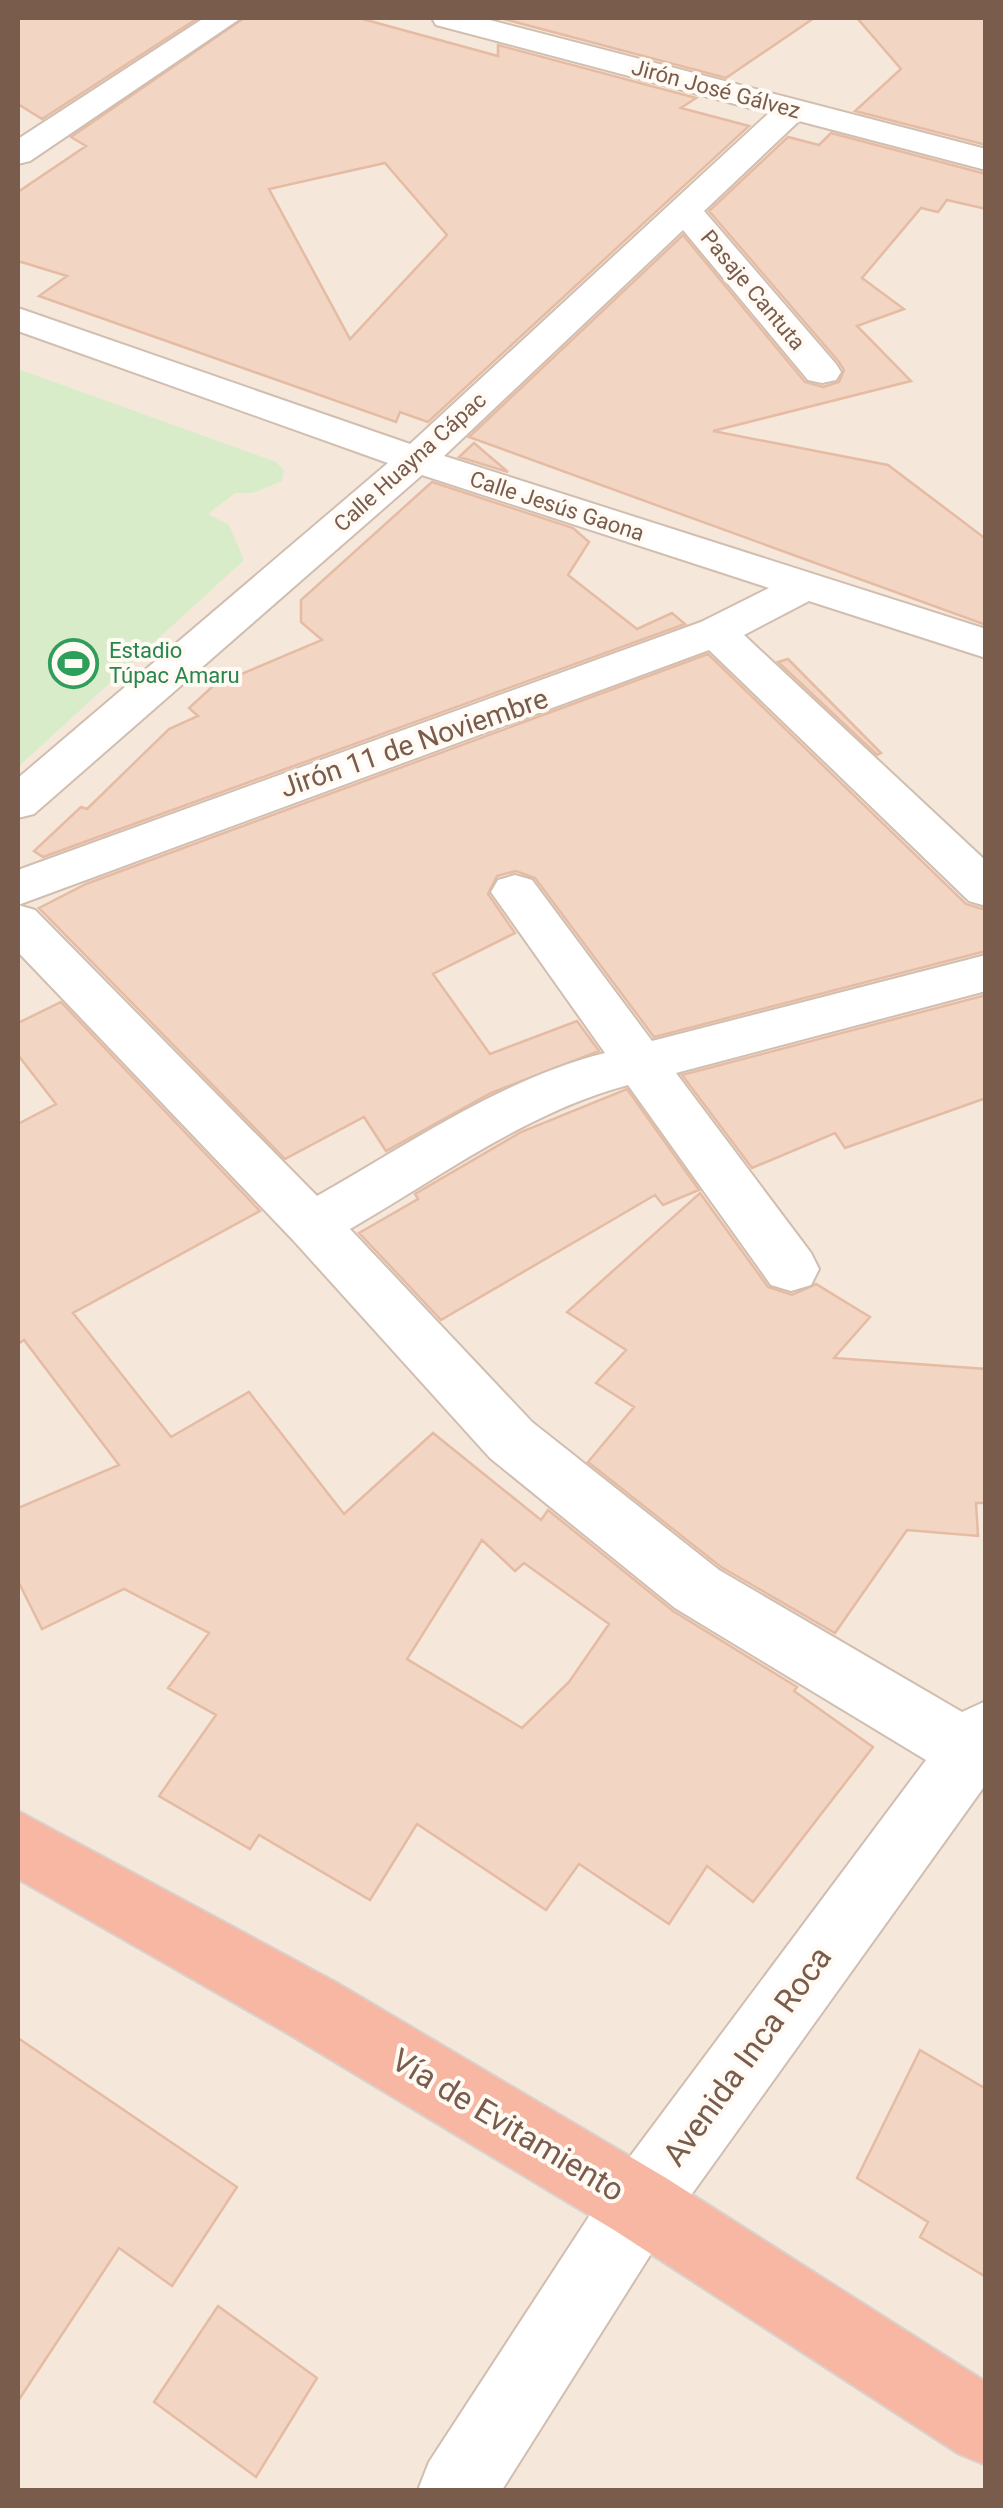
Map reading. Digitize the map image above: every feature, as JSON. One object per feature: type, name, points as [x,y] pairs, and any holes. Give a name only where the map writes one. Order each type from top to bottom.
[{"type":"highway","name":"Vía de Evitamiento","points":[[18,1843],[312,2008],[640,2204],[986,2427]]},
{"type":"street","points":[[25,139],[225,18]]},
{"type":"street","name":"Jirón José Gálvez","points":[[446,18],[986,160]]},
{"type":"street","name":"Calle Huayna Cápac","points":[[18,803],[416,460],[792,109]]},
{"type":"street","name":"Pasaje Cantuta","points":[[683,208],[822,372]]},
{"type":"street","name":"Calle Jesús Gaona","points":[[18,319],[416,460],[986,644]]},
{"type":"street","name":"Jirón 11 de Noviembre","points":[[18,888],[716,632],[806,586]]},
{"type":"street","points":[[716,632],[986,889]]},
{"type":"street","points":[[515,892],[791,1269]]},
{"type":"street","points":[[18,922],[312,1225],[511,1440],[698,1589],[978,1742]]},
{"type":"street","points":[[312,1225],[502,1116],[590,1076],[986,973]]},
{"type":"street","name":"Avenida Inca Roca","points":[[457,2490],[640,2204],[978,1742]]},
{"type":"shaded area","points":[[18,18],[985,18],[985,2490],[18,2490]]},
{"type":"green space","name":"Estadio Túpac Amaru","points":[[18,369],[276,462],[284,470],[282,481],[253,493],[235,493],[208,514],[229,525],[244,560],[18,767]]},
{"type":"building","points":[[18,18],[198,18],[42,119],[18,104]]},
{"type":"building","points":[[244,18],[359,18],[498,56],[498,45],[696,98],[681,108],[749,126],[428,422],[400,412],[396,422],[39,296],[67,276],[18,261],[18,192],[86,146],[71,137]],"holes":[[[385,163],[447,235],[350,339],[269,189]]]},
{"type":"building","points":[[500,18],[814,18],[726,78]]},
{"type":"building","points":[[857,18],[986,18],[986,145],[855,111],[901,69]]},
{"type":"building","points":[[831,133],[986,174],[986,209],[947,200],[938,212],[921,208],[862,278],[904,309],[857,326],[911,381],[713,431],[888,465],[986,539],[986,625],[469,437],[683,235],[805,382],[823,387],[839,382],[844,370],[839,362],[709,211],[788,137],[819,145]]},
{"type":"building","points":[[474,443],[508,472],[459,457]]},
{"type":"building","points":[[432,482],[573,528],[589,542],[568,575],[637,629],[672,613],[685,624],[43,857],[34,851],[81,807],[87,809],[169,729],[198,716],[189,708],[213,686],[322,640],[301,622],[301,600]]},
{"type":"building","points":[[708,654],[966,904],[986,910],[986,951],[654,1037],[535,878],[516,871],[497,876],[488,894],[515,933],[433,974],[490,1054],[577,1021],[599,1051],[491,1093],[386,1151],[364,1117],[285,1159],[39,908],[86,884]]},
{"type":"building","points":[[788,659],[881,753],[877,755],[778,662]]},
{"type":"building","points":[[986,995],[986,1098],[845,1148],[835,1133],[752,1168],[682,1075]]},
{"type":"building","points":[[61,1002],[260,1211],[73,1313],[171,1437],[249,1392],[344,1514],[433,1433],[541,1520],[548,1510],[673,1611],[797,1687],[794,1691],[873,1747],[753,1902],[707,1866],[669,1924],[579,1864],[546,1910],[417,1824],[370,1900],[259,1835],[250,1849],[159,1796],[216,1715],[168,1688],[209,1633],[124,1589],[42,1629],[18,1581],[18,1508],[119,1465],[24,1340],[18,1344],[18,1124],[56,1104],[18,1055],[18,1023]],"holes":[[[482,1540],[515,1571],[524,1563],[609,1624],[569,1682],[522,1728],[407,1659]]]},
{"type":"building","points":[[627,1089],[699,1190],[663,1205],[655,1195],[441,1320],[359,1233],[418,1199],[415,1194],[521,1132]]},
{"type":"building","points":[[700,1193],[768,1287],[792,1295],[816,1284],[870,1317],[834,1358],[986,1369],[986,1503],[976,1503],[978,1536],[907,1530],[835,1633],[721,1567],[588,1462],[634,1407],[596,1383],[626,1350],[567,1312]]},
{"type":"building","points":[[18,2038],[237,2187],[172,2286],[119,2248],[18,2401]]},
{"type":"building","points":[[920,2050],[986,2089],[986,2277],[920,2237],[928,2222],[857,2178]]},
{"type":"building","points":[[218,2306],[317,2378],[256,2477],[154,2402]]},
{"type":"place","name":"Estadio Túpac Amaru","points":[[74,663]]}]
